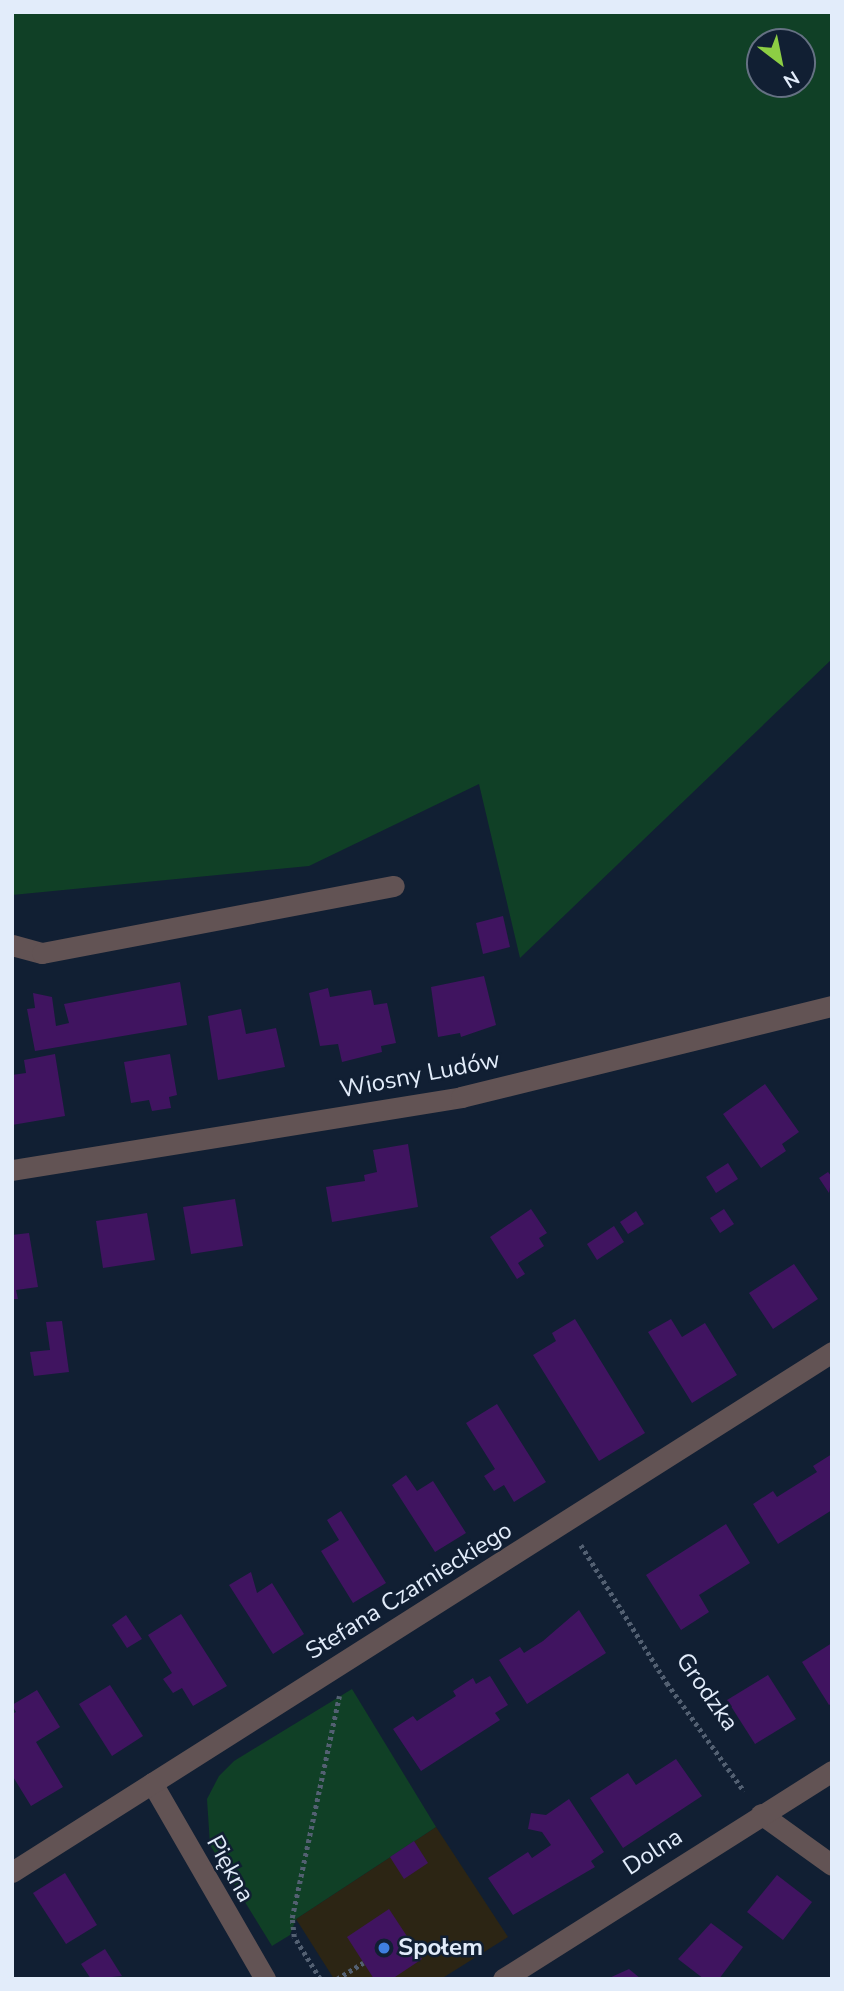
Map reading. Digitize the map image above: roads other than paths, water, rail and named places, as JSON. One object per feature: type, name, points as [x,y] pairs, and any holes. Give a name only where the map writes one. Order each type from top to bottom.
[{"type":"street","points":[[12,945],[42,953],[394,886]]},
{"type":"street","name":"Wiosny Ludów","points":[[12,1170],[461,1097],[832,1006]]},
{"type":"street","name":"Stefana Czarnieckiego","points":[[12,1872],[568,1523],[832,1352]]},
{"type":"street","name":"Dolna","points":[[503,1979],[832,1771]]},
{"type":"street","name":"Piękna","points":[[152,1783],[265,1979]]},
{"type":"street","points":[[761,1814],[832,1865]]},
{"type":"place","name":"Społem","points":[[384,1948]]}]
